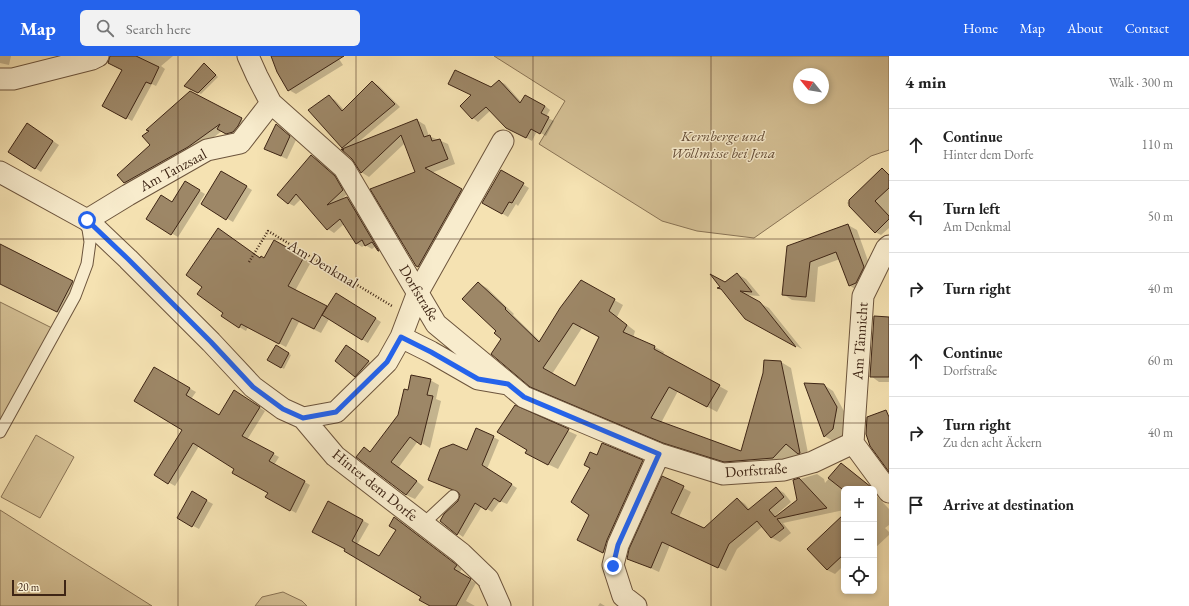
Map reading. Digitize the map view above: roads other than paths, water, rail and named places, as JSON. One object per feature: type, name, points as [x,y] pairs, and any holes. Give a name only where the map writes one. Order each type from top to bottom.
[{"type":"street","points":[[0,79],[13,79],[92,60],[98,56]]},
{"type":"street","name":"Dorfstraße","points":[[248,56],[271,104],[344,168],[436,324],[524,397],[659,454],[722,474],[784,470],[813,462],[853,443]]},
{"type":"street","name":"Am Tanzsaal","points":[[87,220],[207,150],[240,143],[271,104]]},
{"type":"street","points":[[303,418],[336,412],[387,362],[401,337],[418,292],[503,141]]},
{"type":"street","name":"Hinter dem Dorfe","points":[[0,172],[87,220],[211,342],[253,387],[283,409],[303,418],[335,456],[461,553],[488,579],[500,606]]},
{"type":"street","name":"Am Tännicht","points":[[853,443],[863,296],[886,248],[889,246]]},
{"type":"street","points":[[401,337],[478,379],[508,384]]},
{"type":"street","points":[[853,443],[889,492]]},
{"type":"street","points":[[636,606],[623,596],[613,566],[618,545],[659,454]]},
{"type":"lane","points":[[0,432],[75,296],[87,264],[90,242],[87,220]]},
{"type":"lane","name":"Hinter dem Dorfe","points":[[423,524],[453,496]]},
{"type":"park label","name":"Kernberge und Wöllmisse bei Jena","points":[[723,144]]}]
